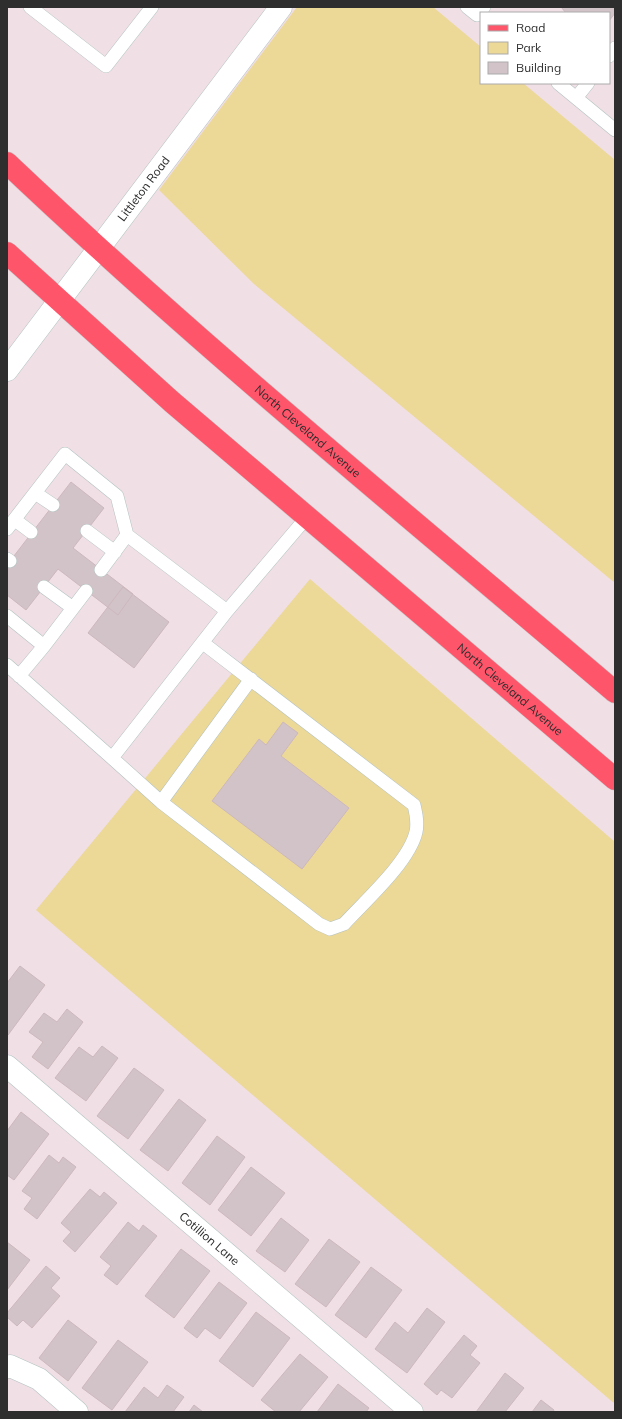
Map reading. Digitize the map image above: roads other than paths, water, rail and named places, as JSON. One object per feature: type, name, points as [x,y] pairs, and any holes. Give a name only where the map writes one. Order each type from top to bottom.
[{"type":"main road","name":"North Cleveland Avenue","points":[[7,163],[97,249],[209,347],[615,692]]},
{"type":"main road","name":"North Cleveland Avenue","points":[[7,253],[172,402],[615,779]]},
{"type":"street","name":"Littleton Road","points":[[7,370],[281,7]]},
{"type":"street","name":"Cotillion Lane","points":[[7,1066],[412,1412]]},
{"type":"street","points":[[7,1367],[10,1366],[39,1379],[77,1412]]},
{"type":"lane","points":[[30,7],[106,66],[152,7]]},
{"type":"lane","points":[[467,7],[480,14]]},
{"type":"lane","points":[[559,84],[615,130]]},
{"type":"lane","points":[[576,98],[587,84]]},
{"type":"lane","points":[[32,532],[11,524],[65,454],[117,496],[127,535],[227,611]]},
{"type":"lane","points":[[35,493],[53,505]]},
{"type":"lane","points":[[112,758],[227,611],[307,517]]},
{"type":"lane","points":[[86,531],[115,552]]},
{"type":"lane","points":[[101,570],[127,535]]},
{"type":"lane","points":[[44,587],[73,608]]},
{"type":"lane","points":[[19,676],[86,591]]},
{"type":"lane","points":[[7,616],[44,646]]},
{"type":"lane","points":[[7,665],[161,802],[320,924],[330,929],[344,924],[405,857],[416,832],[417,816],[414,805],[203,643]]},
{"type":"lane","points":[[161,802],[250,680]]}]
